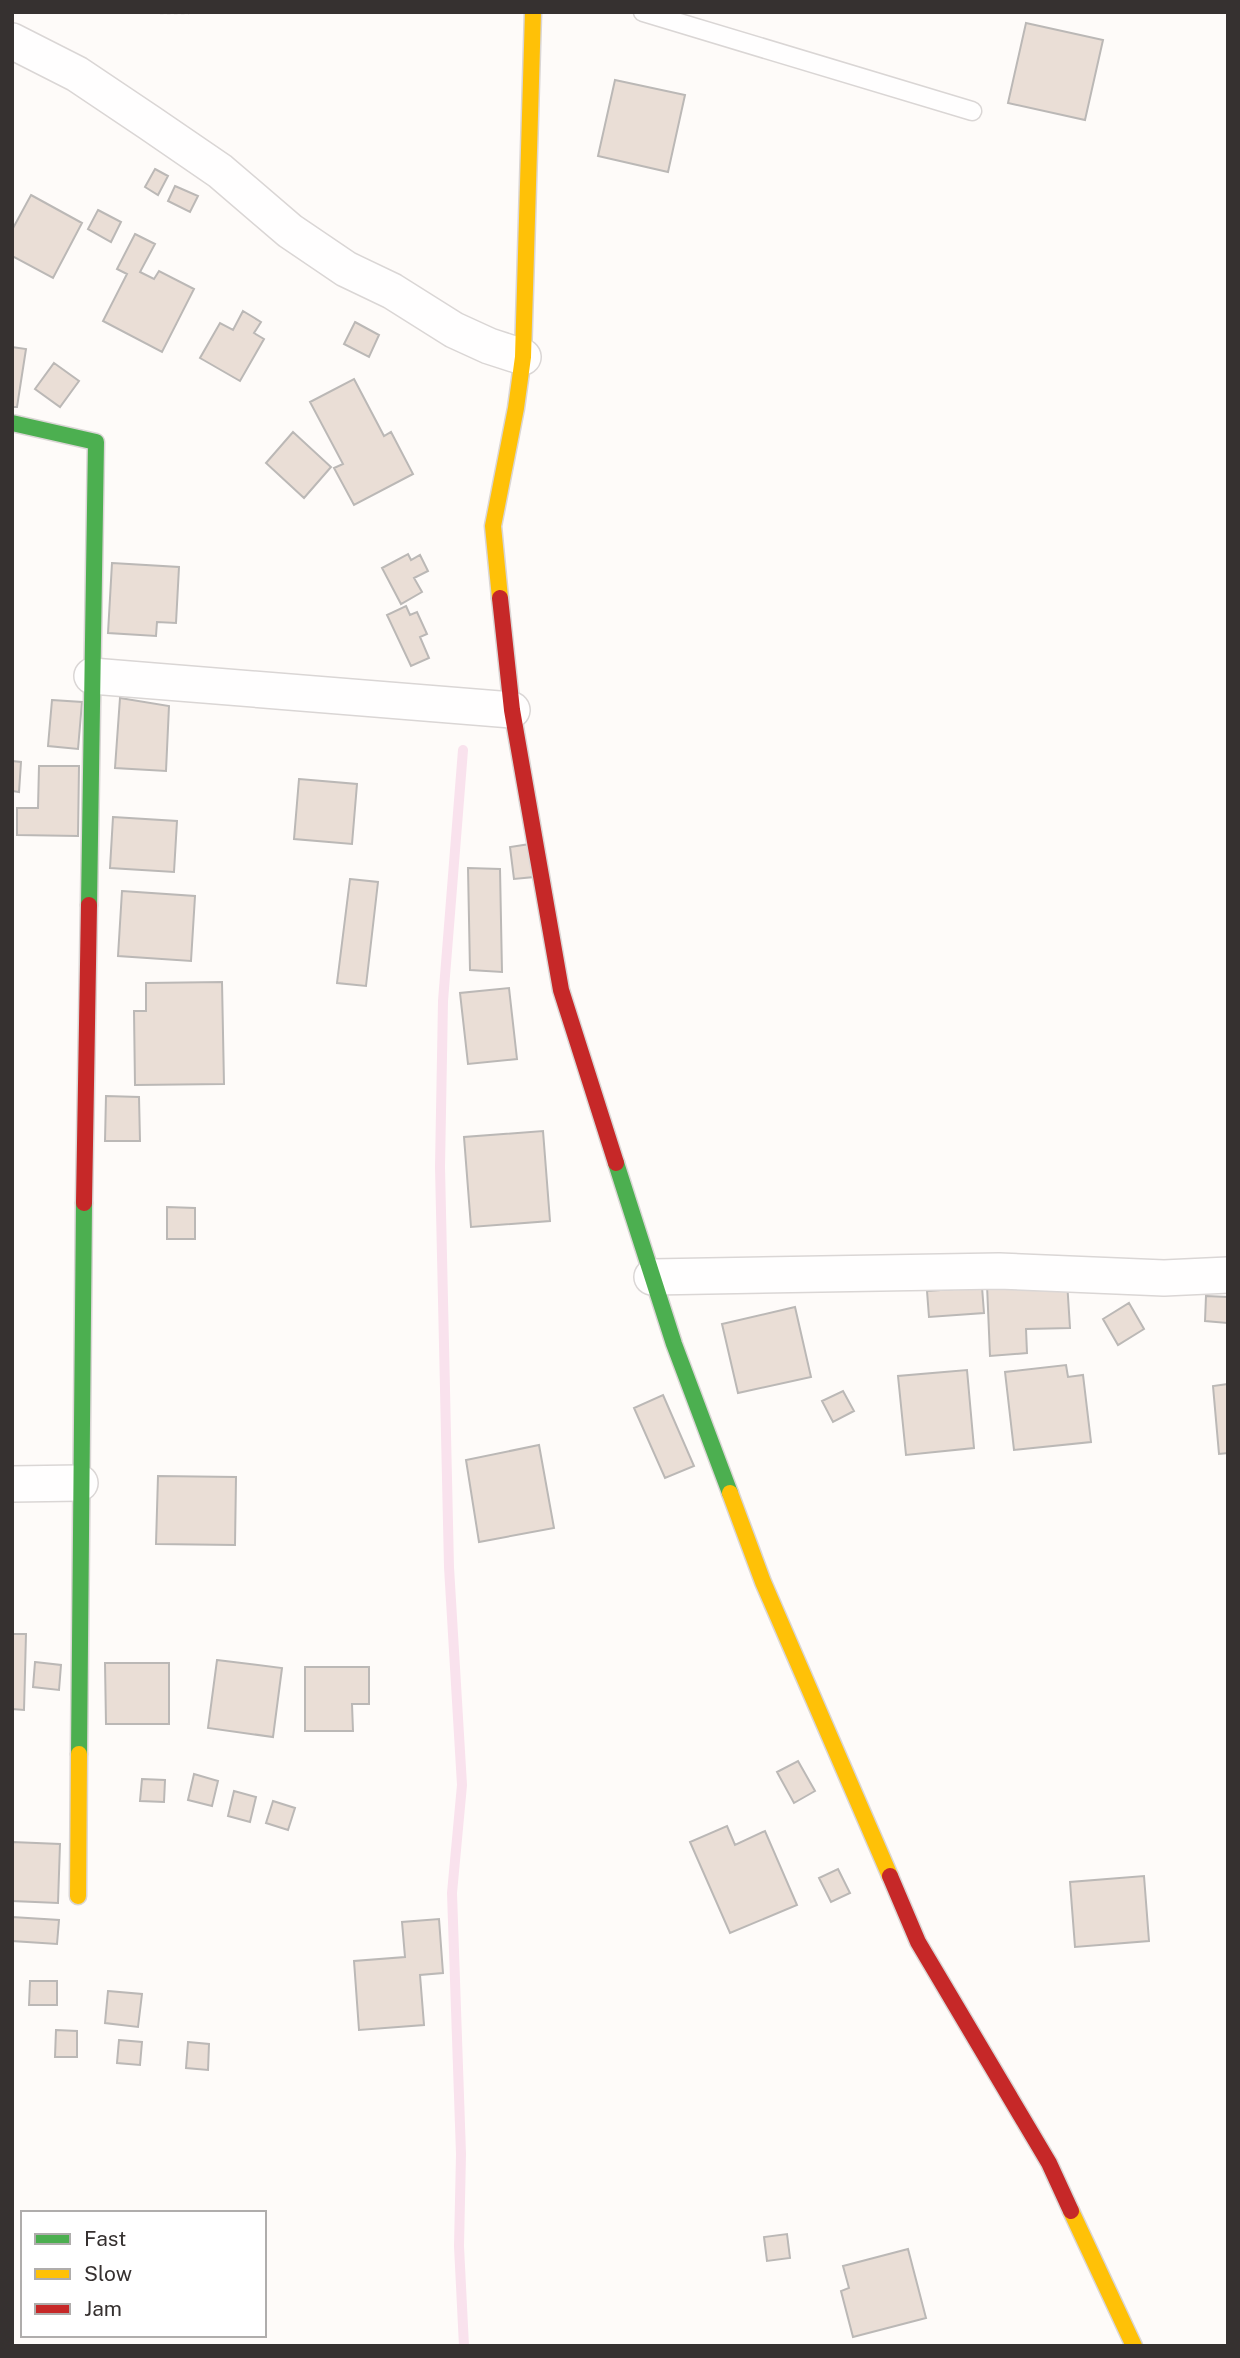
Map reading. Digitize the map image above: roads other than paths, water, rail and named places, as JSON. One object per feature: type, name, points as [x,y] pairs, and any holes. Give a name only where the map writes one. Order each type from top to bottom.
[{"type":"street","points":[[533,12],[523,356],[494,526],[512,710],[561,990],[674,1344],[762,1582],[918,1942],[1049,2163],[1134,2346]]},
{"type":"street","points":[[12,41],[77,74],[150,123],[220,172],[290,231],[346,269],[392,291],[454,330],[489,346],[523,356]]},
{"type":"street","points":[[12,423],[96,442],[80,1483],[78,1896]]},
{"type":"street","points":[[92,676],[512,710]]},
{"type":"street","points":[[652,1277],[999,1271],[1164,1278],[1228,1275]]},
{"type":"street","points":[[12,1483],[80,1483]]},
{"type":"lane","points":[[643,12],[972,111]]},
{"type":"waterway","points":[[463,750],[443,1001],[440,1167],[449,1567],[462,1785],[452,1893],[461,2154],[459,2246],[464,2346]]}]
